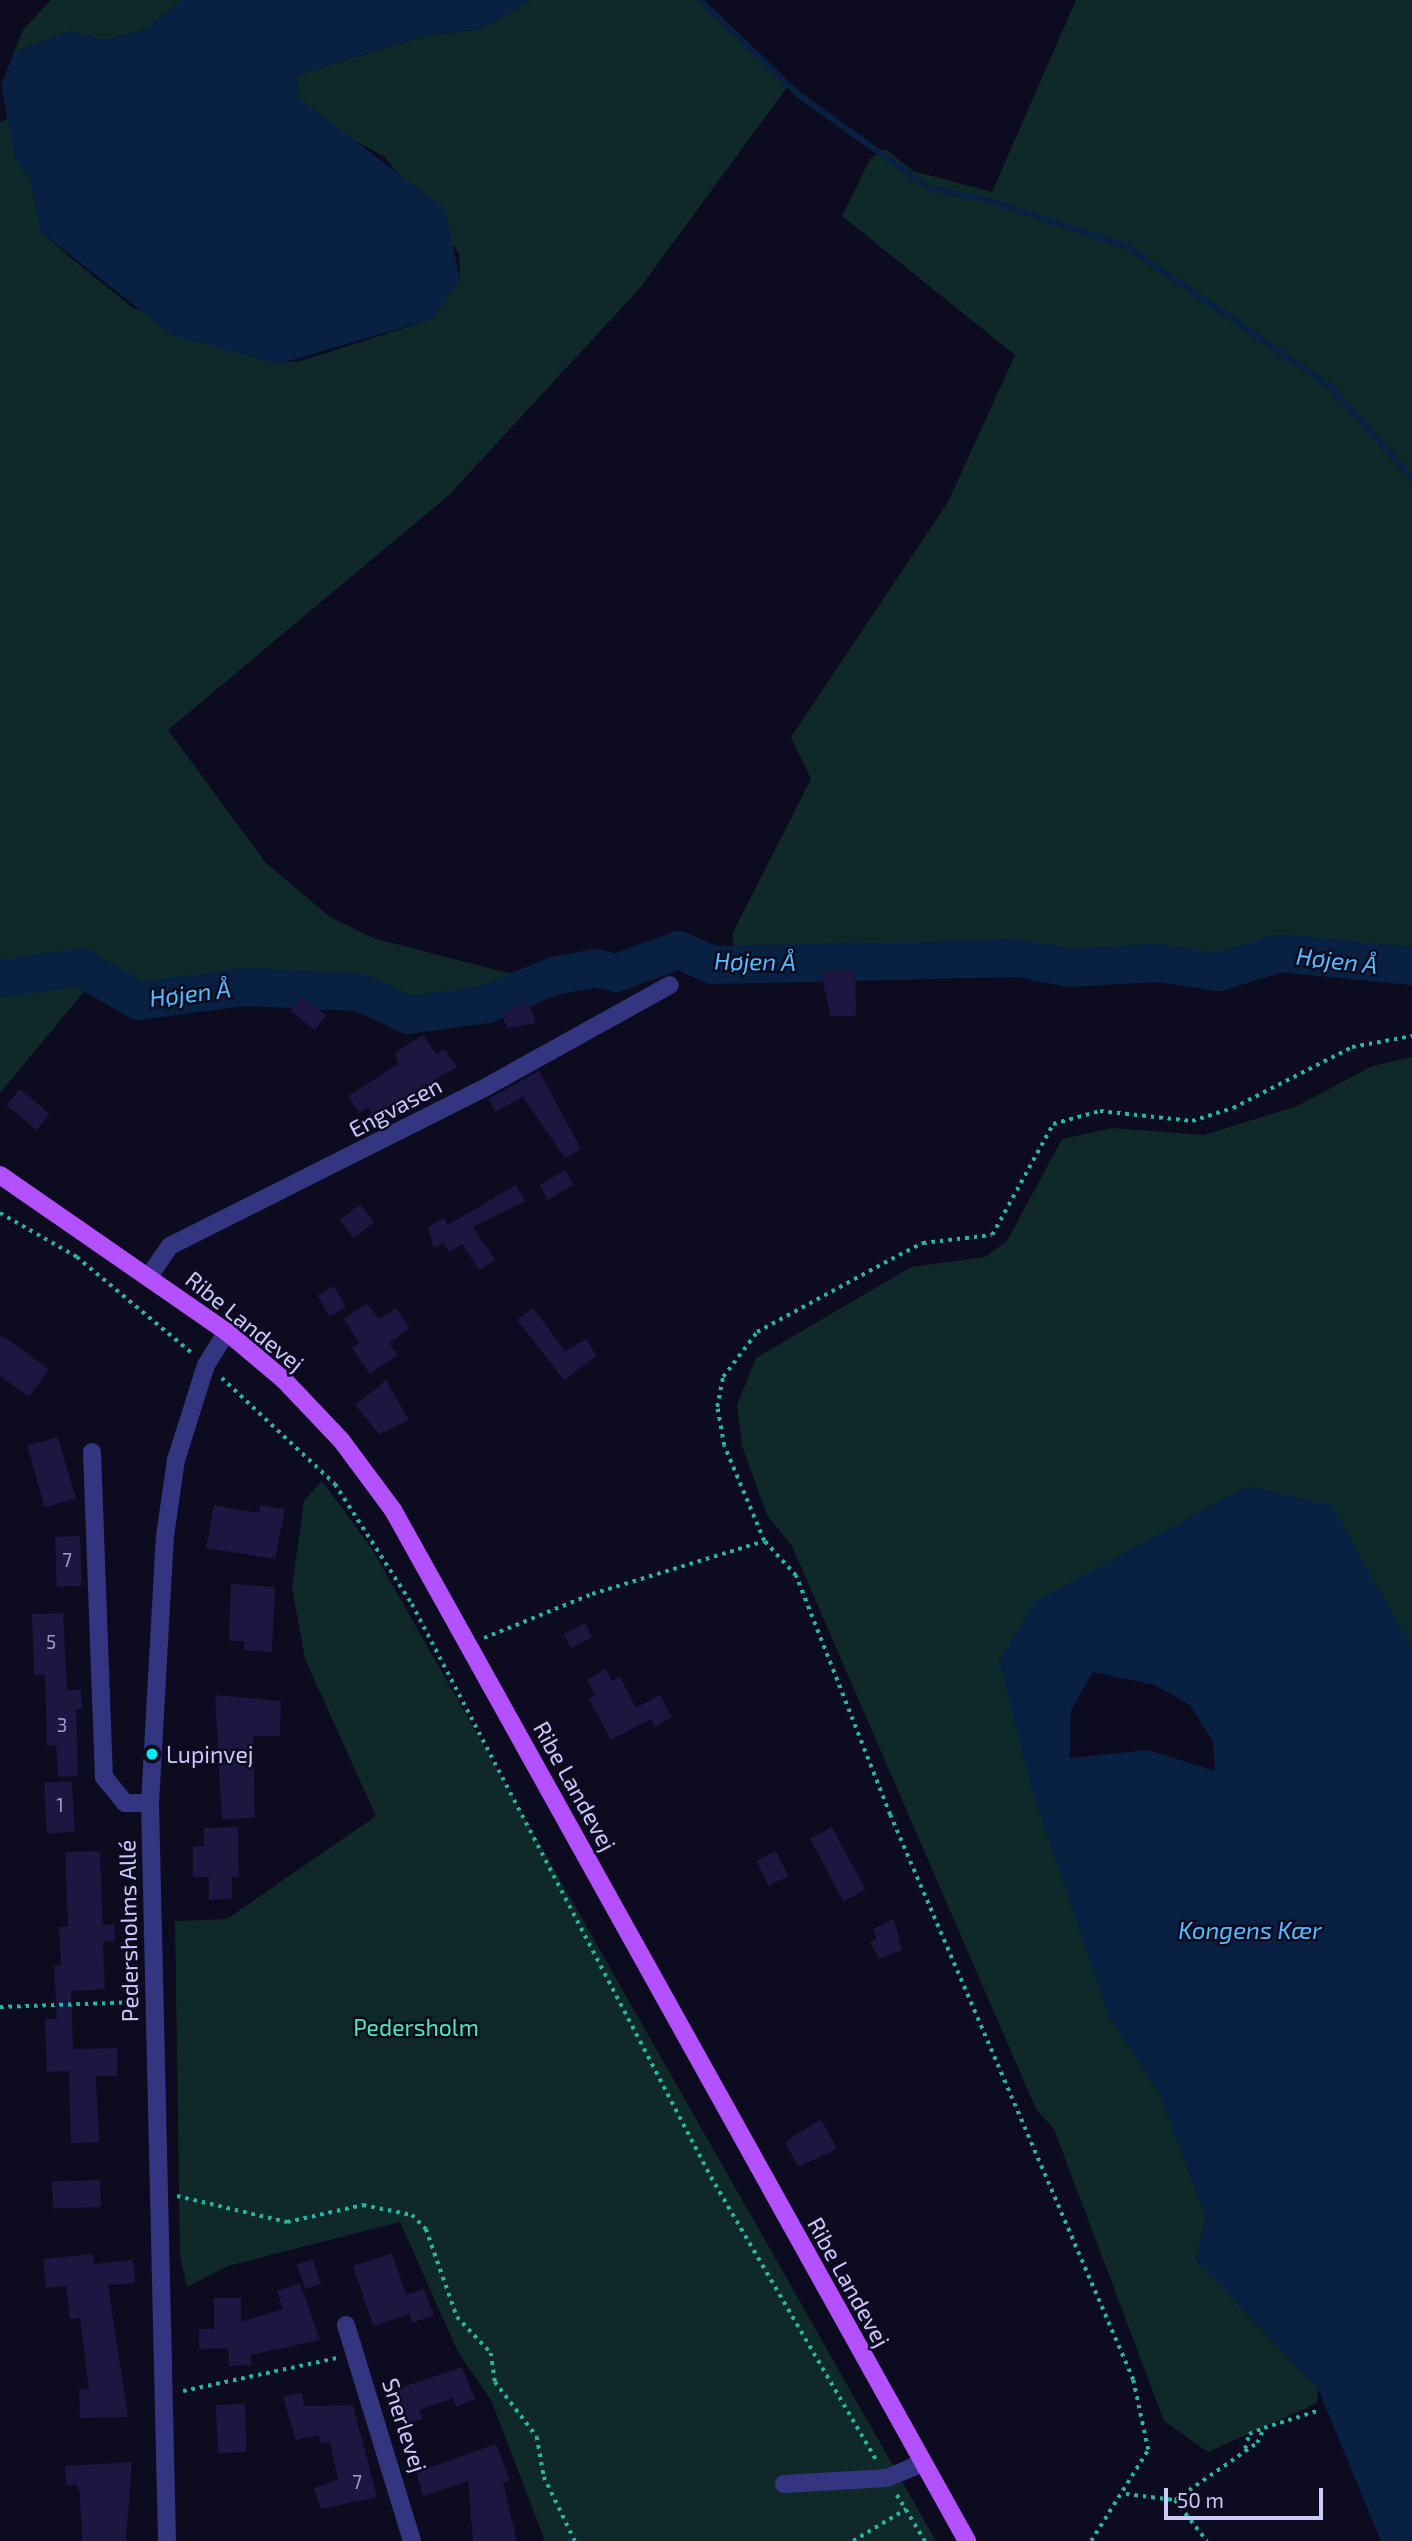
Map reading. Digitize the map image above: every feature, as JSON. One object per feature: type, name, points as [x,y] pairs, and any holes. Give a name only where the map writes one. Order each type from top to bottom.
[{"type":"main road","name":"Ribe Landevej","points":[[0,1175],[227,1332],[341,1440],[393,1510],[967,2541]]},
{"type":"street","name":"Engvasen","points":[[149,1276],[170,1246],[462,1100],[670,985]]},
{"type":"street","name":"Pedersholms Allé","points":[[167,2541],[150,1803],[165,1536],[176,1460],[206,1365],[227,1332]]},
{"type":"street","points":[[92,1452],[104,1777],[125,1803],[150,1803]]},
{"type":"street","name":"Snerlevej","points":[[346,2325],[412,2541]]},
{"type":"street","points":[[784,2484],[887,2477],[922,2463]]},
{"type":"path","points":[[1091,2541],[1126,2494],[1148,2450],[1133,2380],[890,1815],[796,1577],[776,1548],[764,1541],[724,1446],[717,1407],[723,1377],[757,1332],[923,1243],[968,1242],[992,1235],[1039,1141],[1053,1124],[1079,1113],[1192,1121],[1233,1108],[1352,1047],[1412,1035]]},
{"type":"path","points":[[0,1213],[77,1257],[206,1365],[335,1484],[412,1604],[711,2177],[925,2541]]},
{"type":"path","points":[[469,1644],[592,1594],[764,1541]]},
{"type":"path","points":[[0,2007],[155,2001]]},
{"type":"path","points":[[159,2189],[287,2222],[363,2205],[412,2215],[426,2229],[457,2317],[491,2353],[495,2382],[537,2437],[544,2477],[575,2541]]},
{"type":"path","points":[[164,2395],[356,2353]]},
{"type":"path","points":[[1244,2451],[1249,2434],[1317,2411]]},
{"type":"path","points":[[1175,2500],[1189,2486],[1244,2451],[1264,2428]]},
{"type":"path","points":[[1126,2494],[1175,2500],[1207,2541]]},
{"type":"path","points":[[853,2541],[906,2509]]},
{"type":"green space","points":[[51,0],[183,0],[145,30],[104,40],[70,31],[14,52],[23,30]]},
{"type":"green space","points":[[531,0],[696,0],[788,86],[640,288],[449,495],[168,730],[265,862],[330,917],[373,938],[523,977],[477,1013],[430,1023],[304,995],[211,996],[140,1007],[92,982],[0,1093],[0,122],[10,118],[15,158],[31,180],[41,232],[133,308],[279,363],[301,361],[432,319],[460,279],[459,253],[385,157],[334,129],[299,98],[297,75],[426,36],[481,29]]},
{"type":"green space","points":[[1076,0],[1412,0],[1412,966],[1280,953],[1218,972],[1157,963],[1068,968],[1019,958],[738,964],[732,934],[811,779],[791,737],[948,502],[1015,355],[842,216],[870,159],[885,149],[913,171],[992,192]]},
{"type":"green space","points":[[1412,1057],[1412,1647],[1035,1602],[1108,2015],[1159,2093],[1206,2216],[1196,2260],[1318,2389],[1317,2403],[1208,2452],[1164,2421],[1054,2129],[1036,2109],[792,1546],[767,1515],[742,1446],[737,1405],[756,1358],[911,1267],[985,1257],[1007,1241],[1062,1139],[1112,1128],[1204,1135],[1297,1106],[1372,1066]]},
{"type":"green space","name":"Pedersholm","points":[[322,1481],[372,1549],[936,2541],[545,2541],[491,2400],[458,2352],[400,2222],[228,2266],[187,2287],[180,2255],[175,1921],[227,1919],[376,1816],[305,1659],[292,1588],[304,1501]]},
{"type":"water","points":[[183,0],[531,0],[481,29],[426,36],[297,75],[299,98],[445,209],[460,279],[432,319],[279,364],[173,336],[41,232],[31,180],[15,158],[1,85],[14,52],[70,31],[104,40],[145,30]]},
{"type":"water","name":"Kongens Kær","points":[[1247,1486],[1331,1505],[1412,1647],[1412,2541],[1381,2541],[1318,2389],[1196,2260],[1206,2216],[1159,2093],[1108,2015],[1032,1791],[999,1661],[1035,1602]],"holes":[[[1093,1672],[1155,1685],[1190,1705],[1213,1742],[1215,1771],[1148,1750],[1070,1758],[1071,1710]]]},
{"type":"building","points":[[855,970],[856,1016],[831,1016],[820,971]]},
{"type":"building","points":[[302,996],[326,1015],[315,1030],[290,1011]]},
{"type":"building","points":[[528,1002],[536,1023],[507,1028],[501,1013]]},
{"type":"building","points":[[423,1035],[436,1054],[445,1049],[457,1067],[373,1116],[368,1107],[359,1113],[348,1096],[398,1064],[395,1053]]},
{"type":"building","points":[[539,1071],[581,1149],[565,1158],[523,1097],[495,1112],[488,1099]]},
{"type":"building","points":[[20,1089],[50,1114],[36,1130],[7,1105]]},
{"type":"building","points":[[565,1170],[574,1185],[548,1200],[539,1185]]},
{"type":"building","points":[[516,1185],[525,1201],[473,1227],[495,1260],[479,1270],[462,1244],[449,1252],[443,1243],[434,1248],[428,1228],[444,1218],[448,1225]]},
{"type":"building","points":[[360,1204],[374,1222],[354,1238],[340,1220]]},
{"type":"building","points":[[334,1286],[346,1308],[330,1317],[317,1295]]},
{"type":"building","points":[[367,1303],[379,1319],[396,1308],[410,1328],[389,1343],[398,1355],[370,1374],[352,1348],[359,1343],[344,1319]]},
{"type":"building","points":[[533,1308],[565,1351],[587,1339],[596,1356],[564,1380],[517,1320]]},
{"type":"building","points":[[0,1334],[49,1369],[29,1397],[0,1376]]},
{"type":"building","points":[[386,1380],[409,1420],[379,1434],[355,1405]]},
{"type":"building","points":[[58,1437],[76,1499],[45,1507],[27,1446]]},
{"type":"building","points":[[214,1505],[259,1513],[260,1505],[285,1509],[275,1559],[206,1548]]},
{"type":"building","points":[[80,1536],[82,1586],[57,1587],[55,1537]]},
{"type":"building","points":[[231,1584],[275,1587],[272,1652],[244,1650],[244,1641],[229,1641]]},
{"type":"building","points":[[63,1613],[67,1690],[81,1690],[82,1709],[76,1709],[78,1776],[58,1777],[56,1745],[47,1746],[45,1675],[34,1675],[32,1614]]},
{"type":"building","points":[[585,1623],[592,1637],[571,1648],[564,1634]]},
{"type":"building","points":[[606,1669],[612,1681],[620,1677],[636,1708],[660,1695],[672,1717],[655,1727],[651,1719],[611,1740],[589,1699],[595,1696],[587,1680]]},
{"type":"building","points":[[215,1695],[281,1701],[280,1736],[253,1736],[255,1818],[222,1819]]},
{"type":"building","points":[[72,1781],[75,1832],[47,1833],[44,1782]]},
{"type":"building","points":[[238,1827],[239,1877],[232,1877],[232,1899],[209,1900],[209,1877],[193,1877],[193,1847],[204,1846],[204,1828]]},
{"type":"building","points":[[832,1827],[865,1890],[843,1901],[810,1839]]},
{"type":"building","points":[[100,1851],[103,1925],[114,1924],[115,1941],[103,1942],[105,1989],[71,1991],[73,2049],[117,2048],[117,2076],[96,2076],[99,2142],[71,2143],[69,2071],[47,2072],[45,2019],[57,2019],[54,1966],[61,1965],[59,1927],[68,1927],[65,1852]]},
{"type":"building","points":[[776,1851],[788,1876],[769,1886],[756,1861]]},
{"type":"building","points":[[894,1919],[902,1950],[879,1959],[870,1942],[877,1938],[873,1929]]},
{"type":"building","points":[[821,2119],[837,2149],[798,2167],[785,2142]]},
{"type":"building","points":[[100,2180],[101,2207],[53,2209],[52,2182]]},
{"type":"building","points":[[392,2253],[406,2295],[424,2289],[434,2315],[412,2323],[409,2314],[373,2326],[353,2266]]},
{"type":"building","points":[[93,2254],[94,2264],[133,2260],[135,2283],[108,2285],[128,2417],[80,2418],[79,2390],[89,2389],[80,2318],[70,2319],[66,2286],[46,2288],[43,2259]]},
{"type":"building","points":[[313,2259],[321,2284],[305,2289],[297,2264]]},
{"type":"building","points":[[300,2283],[320,2340],[251,2355],[251,2365],[229,2366],[228,2348],[199,2349],[199,2329],[214,2329],[214,2298],[241,2298],[241,2322],[283,2309],[277,2291]]},
{"type":"building","points":[[462,2367],[475,2399],[456,2407],[453,2398],[419,2410],[423,2419],[405,2425],[391,2391]]},
{"type":"building","points":[[302,2393],[304,2406],[353,2405],[377,2497],[321,2509],[314,2488],[338,2480],[330,2442],[320,2443],[319,2435],[296,2440],[283,2397]]},
{"type":"building","points":[[245,2404],[247,2452],[218,2453],[216,2405]]},
{"type":"building","points":[[496,2444],[510,2480],[503,2483],[517,2541],[473,2541],[468,2481],[423,2496],[416,2472]]},
{"type":"building","points":[[132,2462],[126,2541],[82,2541],[80,2494],[77,2485],[66,2485],[65,2466]]},
{"type":"waterway","points":[[700,0],[799,95],[929,188],[991,201],[1126,246],[1331,387],[1412,478]]},
{"type":"waterway","name":"Højen Å","points":[[0,979],[80,967],[139,1001],[242,987],[359,992],[409,1015],[487,1004],[554,976],[595,968],[616,973],[679,950],[713,965],[1019,958],[1068,968],[1157,963],[1218,972],[1280,953],[1412,966]]},
{"type":"place","name":"Lupinvej","points":[[152,1754]]}]
